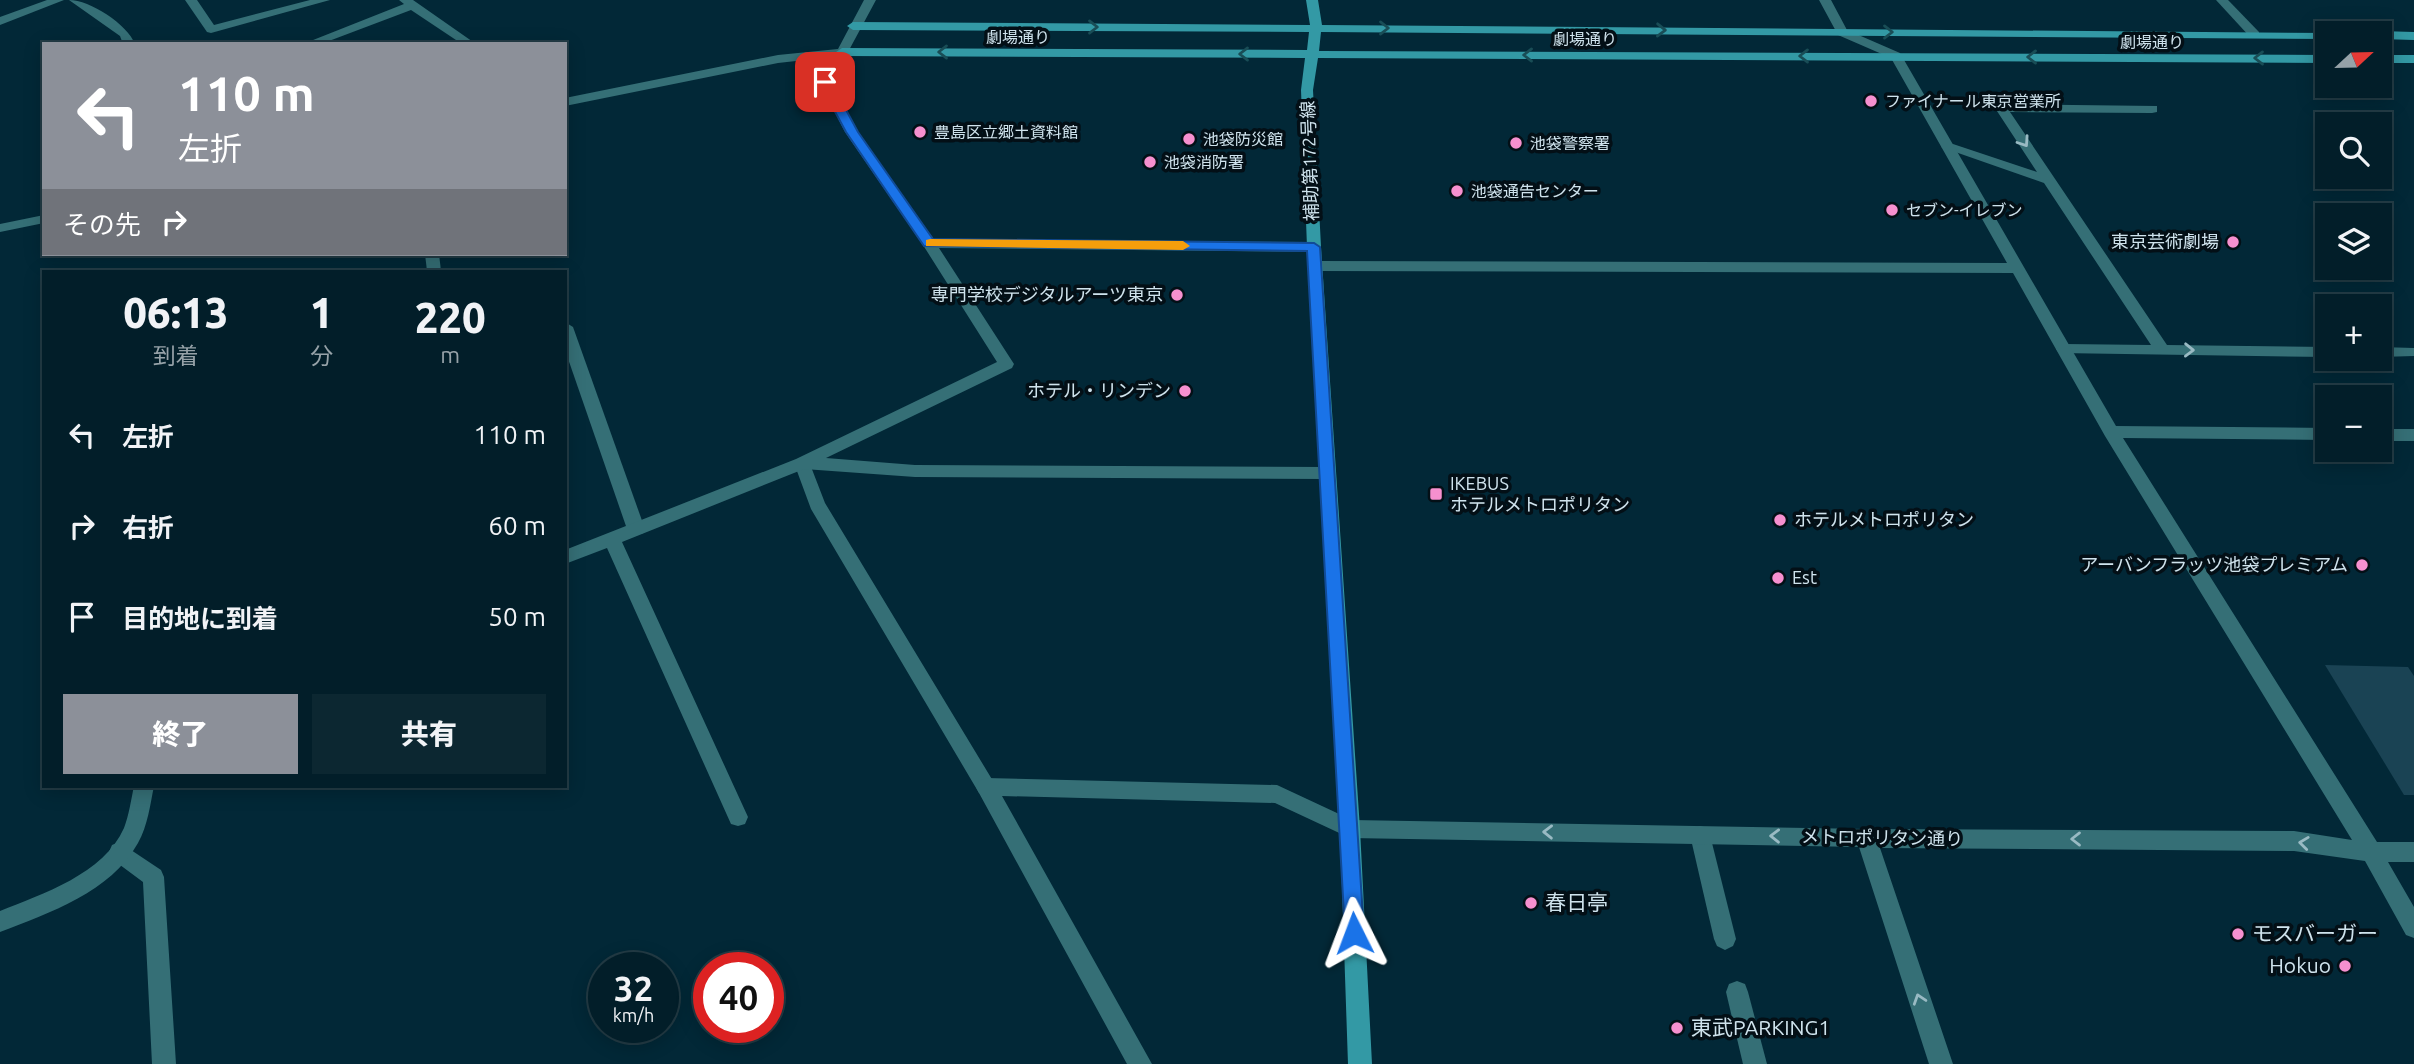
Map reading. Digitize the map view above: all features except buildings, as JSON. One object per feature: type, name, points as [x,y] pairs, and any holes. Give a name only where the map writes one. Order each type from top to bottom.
[{"type":"street","points":[[0,21],[58,0]]},
{"type":"street","points":[[75,0],[125,34],[128,42]]},
{"type":"street","points":[[191,0],[211,29],[324,0]]},
{"type":"street","points":[[567,556],[803,463],[1006,365],[929,243],[852,132],[825,82],[827,71],[842,52],[853,26],[870,0]]},
{"type":"street","name":"補助第172号線","points":[[1312,0],[1316,27],[1307,90],[1314,247],[1350,829],[1360,1064]]},
{"type":"street","points":[[1825,0],[1842,32],[1896,56],[2112,432],[2371,852],[2414,928]]},
{"type":"street","points":[[2222,0],[2255,35]]},
{"type":"street","points":[[314,42],[409,3],[467,42]]},
{"type":"street","name":"劇場通り","points":[[853,26],[2315,35]]},
{"type":"street","points":[[2392,36],[2414,36]]},
{"type":"street","points":[[567,102],[778,59],[842,52]]},
{"type":"street","name":"劇場通り","points":[[842,52],[2315,59]]},
{"type":"street","points":[[2392,59],[2414,59]]},
{"type":"street","points":[[2151,109],[2001,108],[2163,350]]},
{"type":"street","points":[[1948,147],[2049,180]]},
{"type":"street","points":[[0,228],[42,219]]},
{"type":"street","points":[[929,243],[1314,247]]},
{"type":"street","points":[[1315,266],[2017,268]]},
{"type":"street","points":[[567,333],[636,529]]},
{"type":"street","points":[[2064,349],[2315,352]]},
{"type":"street","points":[[2392,352],[2409,352]]},
{"type":"street","points":[[2112,432],[2315,434]]},
{"type":"street","points":[[2392,435],[2414,435]]},
{"type":"street","points":[[803,463],[915,471],[1326,473]]},
{"type":"street","points":[[803,463],[817,504],[986,787],[1140,1064]]},
{"type":"street","points":[[612,539],[738,817]]},
{"type":"street","points":[[986,787],[1277,794],[1350,829]]},
{"type":"street","points":[[0,922],[68,893],[111,863],[131,837],[143,788]]},
{"type":"street","name":"メトロポリタン通り","points":[[1350,829],[1866,838],[2294,841],[2371,852],[2414,852]]},
{"type":"street","points":[[1700,835],[1725,939]]},
{"type":"street","points":[[1866,838],[1941,1064]]},
{"type":"street","points":[[119,852],[153,877],[164,1064]]},
{"type":"street","points":[[1737,992],[1755,1064]]},
{"type":"shaded area","points":[[2325,665],[2408,667],[2414,676],[2414,795],[2404,795]]},
{"type":"slow traffic","points":[[930,243],[1183,246]]},
{"type":"place","name":"ファイナール東京営業所","points":[[1871,101]]},
{"type":"place","name":"豊島区立郷土資料館","points":[[920,132]]},
{"type":"place","name":"池袋防災館","points":[[1189,139]]},
{"type":"place","name":"池袋警察署","points":[[1516,143]]},
{"type":"place","name":"池袋消防署","points":[[1150,162]]},
{"type":"place","name":"池袋通告センター","points":[[1457,191]]},
{"type":"place","name":"セブン-イレブン","points":[[1892,210]]},
{"type":"place","name":"東京芸術劇場","points":[[2233,242]]},
{"type":"place","name":"専門学校デジタルアーツ東京","points":[[1177,295]]},
{"type":"place","name":"ホテル・リンデン","points":[[1185,391]]},
{"type":"place","name":"IKEBUS ホテルメトロポリタン","points":[[1436,494]]},
{"type":"place","name":"ホテルメトロポリタン","points":[[1780,520]]},
{"type":"place","name":"アーバンフラッツ池袋プレミアム","points":[[2362,565]]},
{"type":"place","name":"Est","points":[[1778,578]]},
{"type":"place","name":"春日亭","points":[[1531,903]]},
{"type":"place","name":"モスバーガー","points":[[2238,934]]},
{"type":"place","name":"Hokuo","points":[[2345,966]]},
{"type":"place","name":"東武PARKING1","points":[[1677,1028]]},
{"type":"route","points":[[825,82],[852,132],[929,243],[1314,247],[1354,933]]}]
